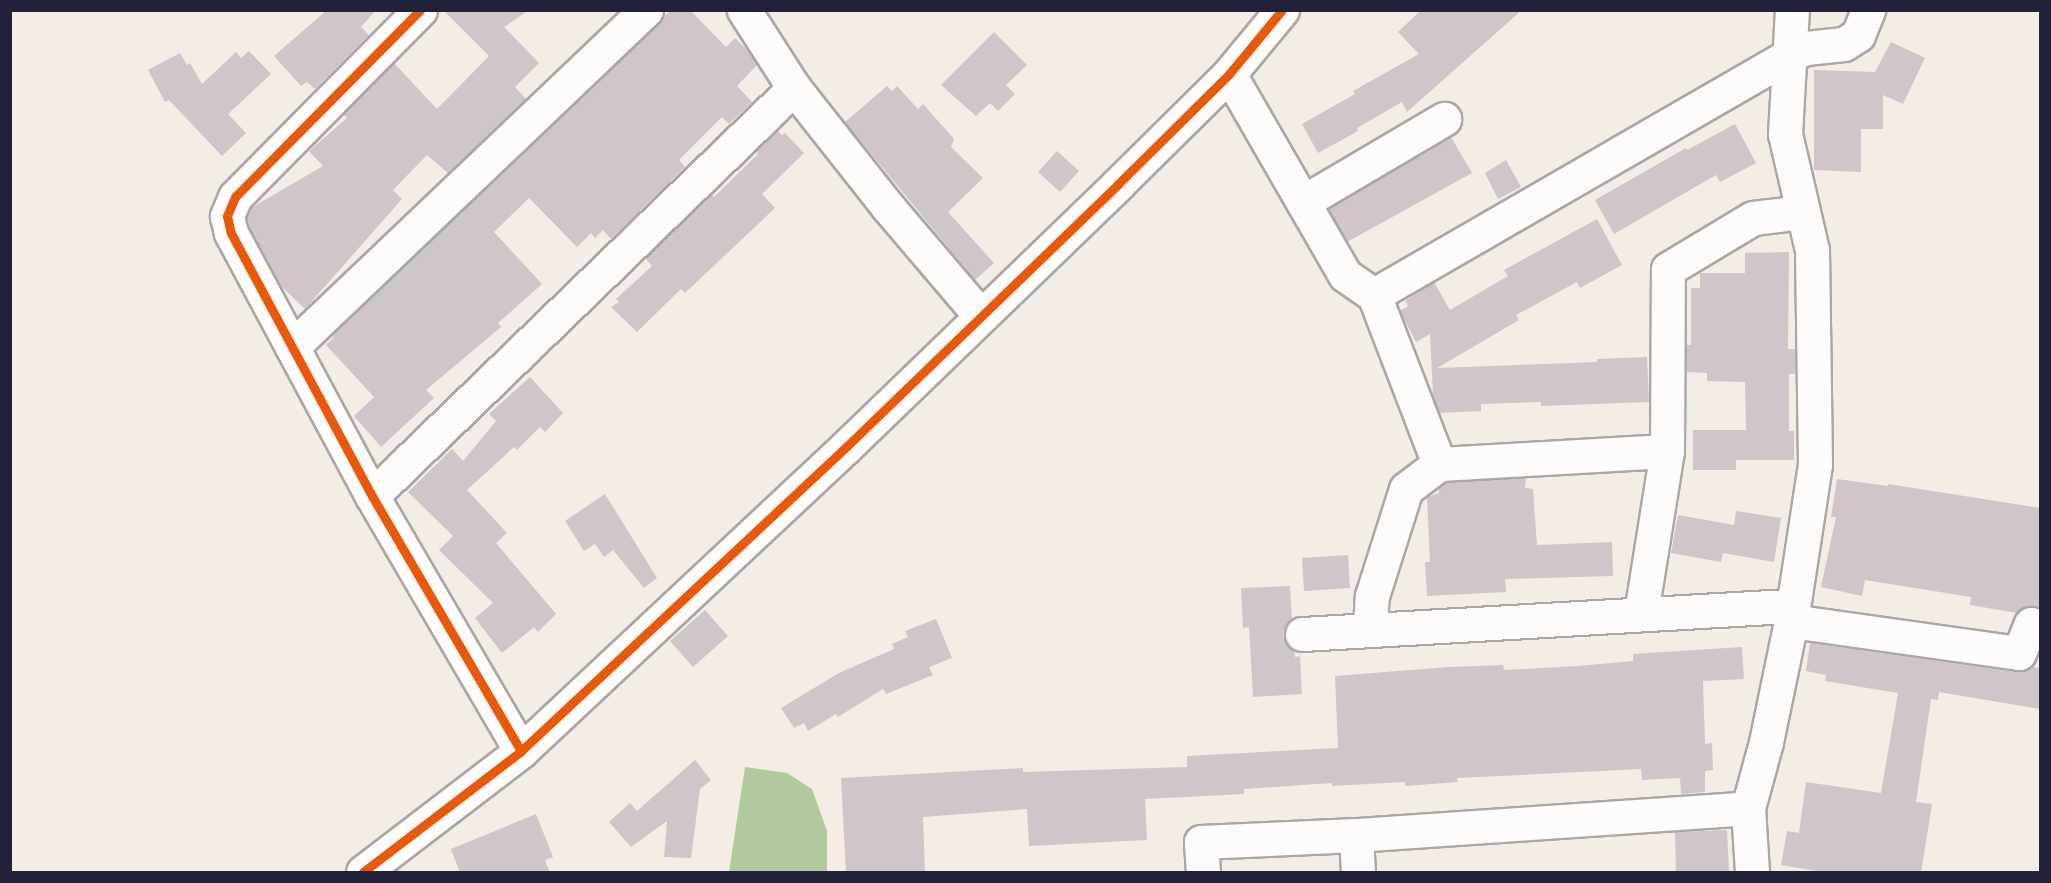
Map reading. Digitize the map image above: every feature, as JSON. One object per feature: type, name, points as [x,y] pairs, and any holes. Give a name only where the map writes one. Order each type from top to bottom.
[{"type":"street","points":[[420,10],[235,197],[227,216],[231,233],[372,495],[521,751]]},
{"type":"street","points":[[292,347],[646,10]]},
{"type":"street","points":[[744,10],[794,88],[888,207],[980,315]]},
{"type":"street","points":[[363,873],[521,751],[847,446],[1229,74],[1282,10]]},
{"type":"street","points":[[1752,873],[1748,808],[1766,742],[1792,614],[1815,465],[1812,250],[1785,134],[1792,10]]},
{"type":"street","points":[[1374,295],[1790,54],[1806,48],[1844,44],[1858,35],[1868,10]]},
{"type":"street","points":[[1229,74],[1345,275],[1374,295],[1439,464]]},
{"type":"street","points":[[372,495],[794,88]]},
{"type":"street","points":[[1303,201],[1444,119]]},
{"type":"street","points":[[1641,613],[1667,452],[1668,269],[1753,219],[1802,212]]},
{"type":"street","points":[[1370,629],[1372,596],[1406,489],[1439,464],[1667,452]]},
{"type":"street","points":[[1302,634],[1641,613],[1792,614],[2019,653],[2031,624],[2040,626]]},
{"type":"street","points":[[1203,873],[1201,842],[1356,835],[1748,808]]},
{"type":"street","points":[[1356,835],[1358,873]]},
{"type":"green space","points":[[745,767],[787,773],[812,789],[827,831],[827,872],[729,872]]},
{"type":"building","points":[[327,10],[376,10],[361,27],[369,35],[315,89],[307,82],[301,86],[274,56]]},
{"type":"building","points":[[443,10],[529,10],[504,27],[539,63],[515,87],[526,99],[448,173],[427,155],[393,190],[402,199],[305,309],[281,286],[249,226],[247,218],[251,208],[323,166],[309,151],[347,118],[343,114],[394,63],[437,109],[489,56]]},
{"type":"building","points":[[671,10],[690,10],[726,47],[735,38],[747,50],[757,65],[737,86],[752,102],[729,124],[722,117],[679,160],[685,167],[611,239],[603,230],[595,238],[591,233],[577,247],[529,198],[494,232],[542,284],[498,323],[501,327],[426,390],[434,398],[381,447],[354,416],[374,397],[326,345],[334,337],[332,335]]},
{"type":"building","points":[[1421,10],[1522,10],[1407,112],[1402,102],[1357,128],[1358,131],[1318,153],[1302,124],[1355,94],[1353,91],[1419,54],[1398,32]]},
{"type":"building","points":[[994,32],[1027,65],[1006,85],[1015,94],[998,111],[990,103],[976,116],[941,85]]},
{"type":"building","points":[[1891,42],[1925,58],[1903,104],[1883,95],[1883,129],[1861,129],[1861,172],[1814,170],[1814,70],[1875,72]]},
{"type":"building","points":[[249,51],[271,74],[228,114],[246,133],[222,156],[169,100],[165,102],[148,70],[180,53],[187,65],[190,63],[202,84],[236,52],[241,58]]},
{"type":"building","points":[[887,86],[892,91],[897,86],[918,109],[923,104],[954,139],[951,147],[983,178],[948,212],[994,263],[975,280],[845,122]]},
{"type":"building","points":[[1735,124],[1756,163],[1720,182],[1716,175],[1614,234],[1595,200],[1686,148],[1687,150]]},
{"type":"building","points":[[777,130],[782,135],[785,133],[804,153],[762,194],[775,208],[685,293],[681,289],[637,332],[611,307],[619,302],[616,299],[652,266],[645,258],[711,194],[714,197],[758,154],[756,151]]},
{"type":"building","points":[[1451,137],[1472,173],[1347,242],[1328,209]]},
{"type":"building","points":[[1057,151],[1079,171],[1060,192],[1038,172]]},
{"type":"building","points":[[1506,160],[1521,187],[1498,199],[1485,173]]},
{"type":"building","points":[[1597,219],[1622,265],[1580,288],[1577,282],[1516,315],[1519,320],[1437,368],[1597,362],[1597,359],[1647,357],[1649,402],[1541,406],[1541,402],[1481,404],[1481,411],[1439,413],[1433,395],[1430,334],[1416,342],[1400,311],[1408,306],[1405,301],[1434,282],[1450,310],[1508,276],[1504,270]]},
{"type":"building","points":[[1789,252],[1788,349],[1795,349],[1795,374],[1789,374],[1789,431],[1794,431],[1794,460],[1736,460],[1736,470],[1693,470],[1693,430],[1746,430],[1745,382],[1707,381],[1707,373],[1687,372],[1687,345],[1691,345],[1691,288],[1700,288],[1700,273],[1745,273],[1745,253]]},
{"type":"building","points":[[530,377],[563,413],[545,432],[540,427],[517,450],[514,447],[467,490],[507,533],[496,543],[556,614],[538,632],[534,627],[502,653],[475,618],[493,603],[439,550],[453,536],[408,492],[452,449],[463,461],[496,421],[489,414]]},
{"type":"building","points":[[1526,478],[1525,488],[1533,489],[1537,545],[1612,542],[1613,576],[1505,579],[1506,592],[1427,596],[1425,562],[1430,562],[1427,497],[1439,493],[1439,488],[1446,482]]},
{"type":"building","points":[[1837,479],[1888,486],[1888,484],[2040,508],[2040,607],[2027,606],[2017,613],[1970,605],[1971,597],[1865,580],[1862,596],[1821,587],[1836,517],[1831,517]]},
{"type":"building","points":[[605,494],[657,578],[644,588],[613,550],[604,557],[595,544],[584,551],[565,521]]},
{"type":"building","points":[[1736,511],[1781,518],[1774,562],[1723,553],[1721,562],[1671,553],[1678,515],[1734,525]]},
{"type":"building","points":[[1348,555],[1350,588],[1304,591],[1302,558]]},
{"type":"building","points":[[1290,586],[1292,618],[1285,626],[1283,636],[1287,645],[1294,651],[1295,657],[1300,656],[1302,694],[1253,697],[1249,627],[1243,628],[1241,588]]},
{"type":"building","points":[[705,610],[728,636],[693,667],[670,641]]},
{"type":"building","points":[[936,619],[952,658],[929,667],[933,675],[886,694],[883,689],[838,717],[836,714],[808,731],[804,723],[794,728],[781,708],[839,673],[894,649],[892,644],[908,637],[905,631]]},
{"type":"building","points":[[1810,643],[2016,672],[2032,667],[2040,668],[2040,709],[1939,692],[1938,700],[1931,699],[1916,802],[1932,804],[1921,873],[1828,873],[1781,865],[1787,831],[1799,833],[1806,782],[1881,793],[1898,693],[1825,681],[1826,675],[1806,671]]},
{"type":"building","points":[[1742,647],[1744,679],[1703,681],[1705,744],[1712,743],[1713,770],[1705,771],[1705,792],[1681,794],[1680,778],[1642,780],[1641,769],[1457,778],[1458,782],[1405,786],[1405,782],[1332,786],[1332,783],[1244,789],[1244,794],[1145,799],[1147,840],[1029,846],[1027,809],[923,817],[925,873],[846,873],[841,778],[1023,768],[1023,772],[1187,767],[1187,756],[1338,748],[1335,676],[1448,667],[1503,665],[1504,670],[1578,666],[1633,661],[1633,654]]},
{"type":"building","points":[[695,760],[711,780],[700,789],[691,858],[664,857],[667,821],[631,847],[609,822],[630,803],[637,811]]},
{"type":"building","points":[[536,814],[553,857],[545,860],[550,873],[460,873],[451,849]]},
{"type":"building","points":[[1727,830],[1729,873],[1676,873],[1675,832]]},
{"type":"cycle path","points":[[420,10],[235,197],[227,216],[231,233],[372,496],[521,751]]},
{"type":"cycle path","points":[[363,872],[521,751],[847,446],[1229,74],[1282,10]]}]
